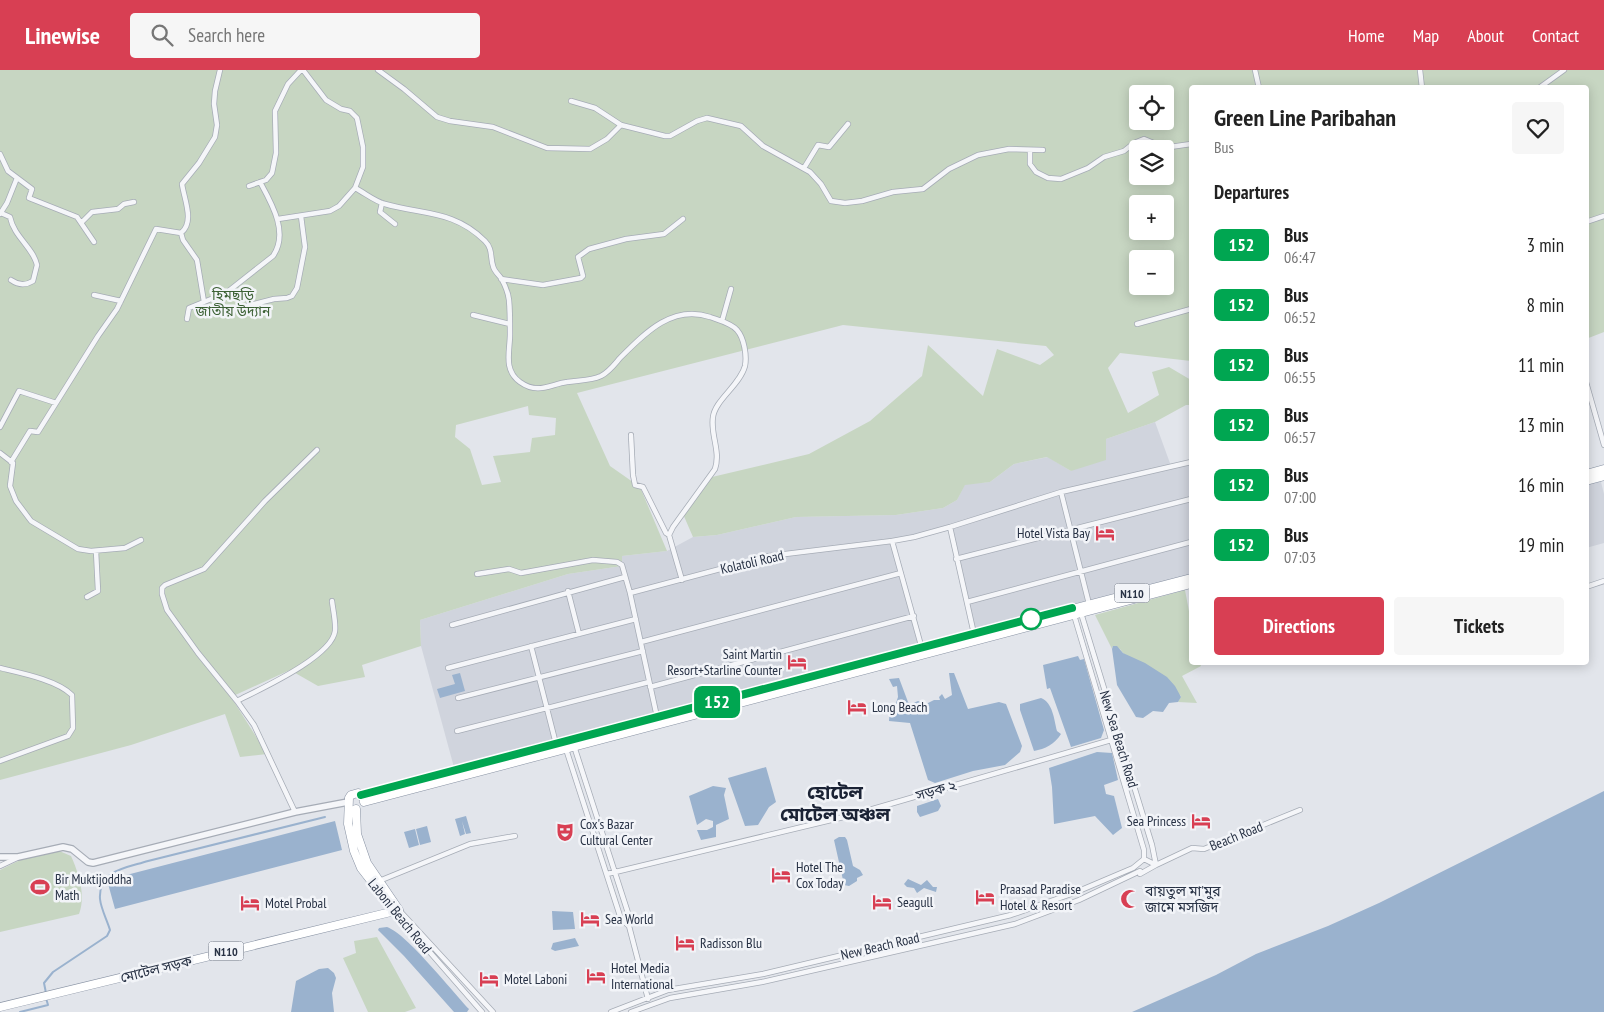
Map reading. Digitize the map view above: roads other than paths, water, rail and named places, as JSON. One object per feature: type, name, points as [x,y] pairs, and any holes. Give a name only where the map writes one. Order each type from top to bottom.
[{"type":"highway","points":[[1589,473],[1604,469]]},
{"type":"highway","points":[[1589,480],[1604,476]]},
{"type":"highway","name":"N110","points":[[436,779],[556,744],[922,649],[946,646],[974,634],[1076,612],[1089,604],[1189,579]]},
{"type":"highway","name":"N110","points":[[362,798],[574,746],[946,646],[1189,584]]},
{"type":"highway","points":[[358,793],[362,798],[362,805],[351,806],[350,795],[358,793]]},
{"type":"highway","name":"Laboni Beach Road","points":[[351,806],[360,848],[367,863],[397,910]]},
{"type":"highway","name":"Laboni Beach Road","points":[[351,806],[348,824],[354,851],[361,868],[397,910]]},
{"type":"highway","name":"মোটেল সড়ক","points":[[0,1007],[397,910]]},
{"type":"street","points":[[141,540],[125,548],[96,551],[78,549],[31,520],[16,501],[10,486],[12,462],[30,431],[38,432],[121,301],[156,229],[181,233],[186,229],[188,221],[186,198],[182,184],[199,163],[215,137],[217,125],[214,104],[220,70]]},
{"type":"street","points":[[249,186],[270,176],[274,166],[276,142],[275,113],[277,104],[288,84],[302,70],[326,100],[334,106],[350,111],[357,118],[361,130],[364,161],[355,188],[339,206],[330,211],[278,219]]},
{"type":"street","points":[[378,70],[438,117],[450,121],[493,127],[547,148],[590,149],[607,139],[621,125]]},
{"type":"street","points":[[1255,70],[1258,85]]},
{"type":"street","points":[[1420,70],[1422,85]]},
{"type":"street","points":[[1543,85],[1564,70]]},
{"type":"street","points":[[571,101],[595,108],[621,125],[665,136],[670,136],[706,118],[735,124],[744,128],[770,150],[804,168],[821,184],[831,201],[845,204],[893,192],[923,189],[949,169],[978,156],[1009,149],[1043,150]]},
{"type":"street","points":[[804,168],[818,145],[829,147],[848,124]]},
{"type":"street","points":[[1030,150],[1030,164],[1036,172],[1048,178],[1061,179],[1088,168],[1104,157],[1124,151],[1134,142],[1144,139],[1161,146],[1170,147],[1189,144]]},
{"type":"street","points":[[0,154],[8,171],[32,189],[30,198],[77,217],[94,242]]},
{"type":"street","points":[[11,280],[15,283],[29,284],[33,281],[37,265],[32,253],[14,229],[10,217],[1,214],[17,178]]},
{"type":"street","points":[[188,319],[189,308],[226,293],[273,256],[280,243],[278,219],[260,182]]},
{"type":"street","points":[[355,188],[382,203],[446,217],[461,223],[488,244],[494,270],[501,278],[507,290],[510,324],[508,358],[511,371],[520,382],[533,387],[542,388],[565,382],[599,377],[608,372],[652,328],[678,314],[701,314],[722,321],[736,329],[742,338],[745,365],[736,384],[715,409],[713,418],[718,460],[715,469],[673,527],[669,536]]},
{"type":"street","points":[[81,223],[92,212],[118,210],[124,204],[134,202]]},
{"type":"street","points":[[382,203],[380,212],[395,224]]},
{"type":"street","points":[[246,306],[274,299],[287,298],[292,296],[297,288],[305,247],[301,216]]},
{"type":"street","points":[[1589,221],[1604,216]]},
{"type":"street","points":[[501,278],[543,285],[581,278],[583,276],[578,257],[589,249],[626,239],[664,234],[683,219]]},
{"type":"street","points":[[181,233],[183,240],[197,260],[204,302]]},
{"type":"street","points":[[722,321],[731,289]]},
{"type":"street","points":[[94,295],[121,301]]},
{"type":"street","points":[[1137,324],[1189,311]]},
{"type":"street","points":[[473,315],[510,324]]},
{"type":"street","points":[[0,427],[20,391],[56,403]]},
{"type":"street","points":[[1589,392],[1604,445]]},
{"type":"street","points":[[631,435],[635,485],[643,487],[669,536],[682,580]]},
{"type":"street","points":[[295,812],[254,725],[167,610],[162,588],[204,569],[265,502],[317,450]]},
{"type":"street","points":[[0,453],[12,462]]},
{"type":"street","points":[[974,634],[950,527],[1061,492],[1189,462]]},
{"type":"street","points":[[1061,492],[1089,604]]},
{"type":"street","points":[[956,559],[1189,500]]},
{"type":"street","name":"Kolatoli Road","points":[[630,593],[769,556],[892,541],[950,527]]},
{"type":"street","points":[[892,541],[922,649]]},
{"type":"street","points":[[967,602],[1189,543]]},
{"type":"street","points":[[87,597],[98,591],[96,551]]},
{"type":"street","points":[[477,574],[509,569],[521,573],[593,560],[617,562],[622,565],[636,619],[657,718]]},
{"type":"street","points":[[641,642],[901,573]]},
{"type":"street","points":[[452,625],[625,576]]},
{"type":"street","points":[[1589,586],[1604,581]]},
{"type":"street","points":[[568,592],[580,634]]},
{"type":"street","points":[[237,701],[296,670],[322,652],[335,633],[332,600]]},
{"type":"street","name":"New Sea Beach Road","points":[[1076,612],[1152,845],[1156,865]]},
{"type":"street","name":"New Sea Beach Road","points":[[1076,612],[1110,740],[1144,850],[1144,859]]},
{"type":"street","points":[[458,731],[914,616]]},
{"type":"street","points":[[448,668],[636,619]]},
{"type":"street","points":[[531,646],[556,744]]},
{"type":"street","points":[[458,698],[643,651]]},
{"type":"street","points":[[0,668],[65,688],[72,695],[73,728],[68,736],[0,761]]},
{"type":"street","name":"সড়ক ২","points":[[607,874],[852,815],[1118,738]]},
{"type":"street","points":[[574,746],[629,916],[629,926],[649,1005]]},
{"type":"street","points":[[566,748],[621,919],[629,926]]},
{"type":"street","points":[[0,857],[18,857],[63,847],[72,849],[88,862],[93,863],[295,812],[351,806]]},
{"type":"street","name":"Beach Road","points":[[1156,865],[1192,848],[1204,849],[1300,810]]},
{"type":"street","points":[[586,814],[595,811]]},
{"type":"street","points":[[379,881],[470,844],[515,836]]},
{"type":"street","points":[[0,866],[18,857]]},
{"type":"street","points":[[1144,859],[1156,865]]},
{"type":"street","name":"New Beach Road","points":[[610,1012],[668,990],[762,974],[1011,915],[1133,868],[1144,859]]},
{"type":"street","name":"New Beach Road","points":[[630,1012],[670,998],[762,982],[1015,924],[1079,900],[1140,871],[1140,874],[1156,865]]},
{"type":"street","name":"Laboni Beach Road","points":[[397,910],[482,1012]]},
{"type":"street","name":"Laboni Beach Road","points":[[397,910],[493,1012]]},
{"type":"street","points":[[1011,915],[1015,924]]},
{"type":"street","points":[[802,965],[804,972]]},
{"type":"street","points":[[726,980],[727,988]]},
{"type":"water","points":[[1113,646],[1117,646],[1123,653],[1145,663],[1167,677],[1181,697],[1178,702],[1169,703],[1163,712],[1153,711],[1143,718],[1136,717],[1117,685]]},
{"type":"water","points":[[1078,656],[1080,660],[1084,659],[1104,730],[1101,738],[1071,747],[1050,688],[1047,689],[1043,665]]},
{"type":"water","points":[[460,673],[465,691],[440,698],[437,689],[455,684],[452,675]]},
{"type":"water","points":[[949,673],[954,673],[968,709],[999,702],[1006,704],[1022,746],[1020,752],[1005,765],[973,771],[935,783],[928,780],[910,723],[889,721],[890,708],[895,706],[898,697],[897,686],[893,687],[889,679],[899,678],[908,702],[911,704],[918,701],[926,704],[934,700],[940,700],[939,697],[942,694],[945,699],[952,695]]},
{"type":"water","points":[[1041,698],[1051,707],[1057,731],[1061,734],[1049,746],[1034,751],[1020,710],[1020,704]]},
{"type":"water","points":[[1097,752],[1112,753],[1118,780],[1104,785],[1106,794],[1114,796],[1122,828],[1113,835],[1095,816],[1054,824],[1049,768]]},
{"type":"water","points":[[766,767],[776,802],[769,807],[758,825],[745,826],[728,778]]},
{"type":"water","points":[[713,786],[726,788],[724,795],[729,819],[716,825],[716,837],[701,840],[697,830],[707,830],[713,827],[713,821],[706,819],[697,825],[689,796]]},
{"type":"water","points":[[1604,791],[1604,1012],[1132,1012],[1216,975],[1256,954],[1328,926],[1379,903]]},
{"type":"water","points":[[938,799],[941,806],[938,811],[920,817],[917,812],[917,806]]},
{"type":"water","points":[[466,816],[471,833],[466,834],[462,821],[465,834],[460,836],[455,819]]},
{"type":"water","points":[[335,821],[342,850],[115,909],[107,880]]},
{"type":"water","points":[[427,826],[431,842],[420,845],[416,829]]},
{"type":"water","points":[[415,829],[419,845],[409,848],[404,832]]},
{"type":"water","points":[[839,837],[845,837],[847,840],[853,866],[860,870],[863,875],[849,886],[844,885],[834,840]]},
{"type":"water","points":[[908,879],[921,885],[927,880],[933,887],[937,887],[936,892],[924,888],[917,893],[914,888],[907,887],[904,884]]},
{"type":"water","points":[[552,911],[573,912],[575,929],[553,930]]},
{"type":"water","points":[[387,927],[406,940],[417,951],[469,1009],[467,1012],[454,1012],[378,930],[379,928]]},
{"type":"water","points":[[575,938],[579,946],[555,951],[551,949],[553,943]]},
{"type":"water","points":[[328,968],[334,973],[336,978],[332,993],[334,1012],[291,1012],[296,981],[319,969]]},
{"type":"waterway","points":[[46,993],[44,983],[53,972],[107,936],[110,930],[100,899],[101,889],[104,882],[115,872],[148,861],[325,817]]},
{"type":"waterway","points":[[20,1012],[48,1005],[46,998]]},
{"type":"place","name":"Hotel Vista Bay","points":[[1105,533]]},
{"type":"place","name":"Saint Martin Resort+Starline Counter","points":[[797,662]]},
{"type":"place","name":"Long Beach","points":[[857,707]]},
{"type":"place","name":"Sea Princess","points":[[1201,821]]},
{"type":"place","name":"Cox's Bazar Cultural Center","points":[[565,832]]},
{"type":"place","name":"Hotel The Cox Today","points":[[781,875]]},
{"type":"place","name":"Bir Muktijoddha Math","points":[[40,887]]},
{"type":"place","name":"Praasad Paradise Hotel & Resort","points":[[985,897]]},
{"type":"place","name":"বায়তুল মা'মুর জামে মসজিদ","points":[[1130,899]]},
{"type":"place","name":"Seagull","points":[[882,902]]},
{"type":"place","name":"Motel Probal","points":[[250,903]]},
{"type":"place","name":"Sea World","points":[[590,919]]},
{"type":"place","name":"Radisson Blu","points":[[685,943]]},
{"type":"place","name":"Hotel Media International","points":[[596,976]]},
{"type":"place","name":"Motel Laboni","points":[[489,979]]},
{"type":"district","name":"হোটেল মোটেল অঞ্চল","points":[[835,803]]},
{"type":"park label","name":"হিমছড়ি জাতীয় উদ্যান","points":[[233,304]]}]
